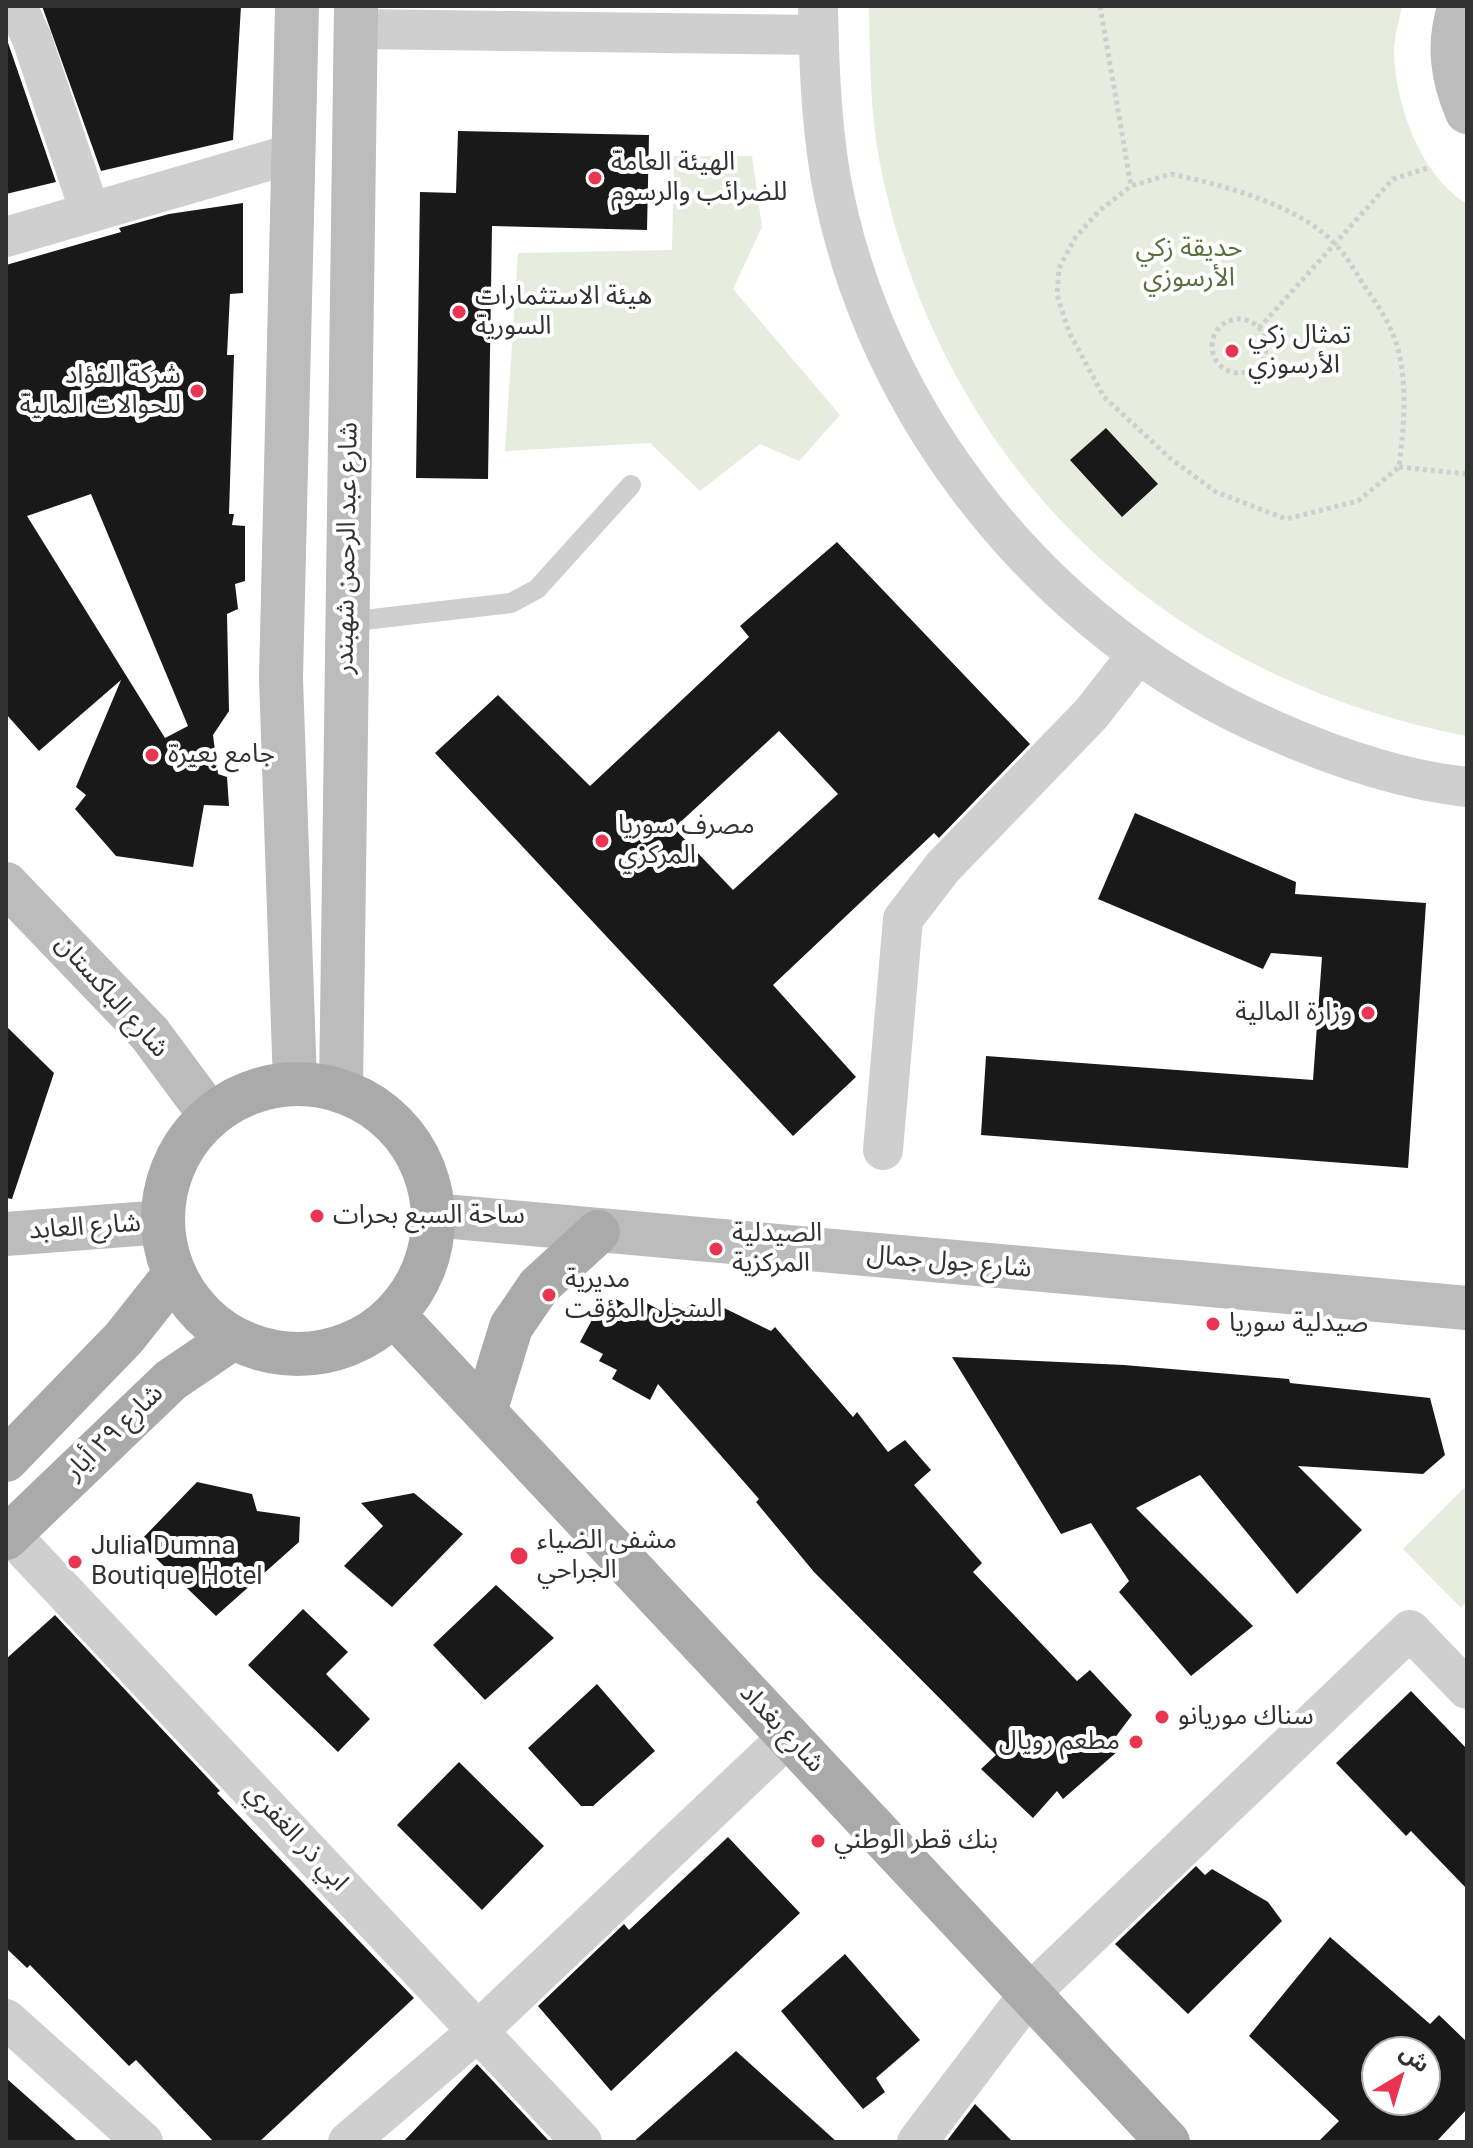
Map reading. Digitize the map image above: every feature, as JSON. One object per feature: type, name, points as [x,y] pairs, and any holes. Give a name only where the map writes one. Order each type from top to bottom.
[{"type":"main road","points":[[295,1083],[281,678],[297,6]]},
{"type":"main road","points":[[1460,6],[1451,47],[1456,86],[1467,112]]},
{"type":"main road","name":"شارع عبد الرحمن شهبندر","points":[[341,1091],[356,18]]},
{"type":"main road","name":"شارع الباكستان","points":[[6,884],[150,1034],[210,1115]]},
{"type":"main road","points":[[295,1083],[341,1091],[381,1112],[412,1146],[430,1188],[433,1234],[421,1278],[394,1315],[359,1340],[317,1354],[274,1353],[233,1338],[199,1311],[174,1275],[163,1222],[165,1190],[181,1149],[210,1115],[250,1092],[295,1083]]},
{"type":"main road","name":"شارع جول جمال","points":[[432,1215],[1467,1308]]},
{"type":"main road","name":"شارع العابد","points":[[6,1234],[163,1222]]},
{"type":"main road","points":[[485,1412],[511,1327],[539,1286],[598,1232]]},
{"type":"main road","points":[[6,1460],[124,1338],[174,1275]]},
{"type":"main road","name":"شارع بغداد","points":[[394,1315],[1168,2142]]},
{"type":"main road","name":"شارع ٢٩ أيار","points":[[8,1536],[171,1380],[233,1338]]},
{"type":"street","points":[[17,6],[32,39],[90,212]]},
{"type":"street","points":[[356,18],[818,20],[820,91],[831,176],[852,261],[882,341],[922,419],[969,490],[1025,557],[1088,617],[1138,654],[1232,712],[1312,747],[1394,773],[1467,787]]},
{"type":"street","points":[[6,237],[295,153]]},
{"type":"street","points":[[883,1150],[903,919],[943,867],[1091,714],[1138,654]]},
{"type":"street","name":"ابي ذر الغفري","points":[[8,1536],[582,2142]]},
{"type":"street","points":[[917,2142],[1029,1994],[1410,1630],[1467,1689]]},
{"type":"street","points":[[348,2142],[478,2031],[788,1737]]},
{"type":"street","points":[[6,2019],[143,2142]]},
{"type":"lane","points":[[347,622],[511,603],[537,589],[631,485]]},
{"type":"path","points":[[1100,6],[1131,186]]},
{"type":"path","points":[[1259,328],[1393,179],[1431,167]]},
{"type":"path","points":[[1171,174],[1218,184],[1266,200],[1336,245],[1384,313],[1401,361],[1404,415],[1399,467],[1358,501],[1286,519],[1216,492],[1171,459],[1104,397],[1069,332],[1057,295],[1059,268],[1075,238],[1099,211],[1131,186],[1171,174]]},
{"type":"path","points":[[1238,318],[1259,328],[1267,348],[1260,364],[1236,373],[1220,365],[1215,358],[1213,340],[1222,325],[1238,318]]},
{"type":"path","points":[[1399,467],[1467,474]]},
{"type":"green space","name":"حديقة زكي الأرسوزي","points":[[869,6],[1402,6],[1394,56],[1406,118],[1414,139],[1436,176],[1467,204],[1467,736],[1358,707],[1258,666],[1166,611],[1085,544],[1015,466],[957,377],[912,278],[877,149],[871,88]]},
{"type":"green space","points":[[674,156],[752,156],[762,227],[733,289],[840,415],[799,461],[760,444],[700,491],[650,443],[505,451],[518,253],[672,250]]},
{"type":"green space","points":[[1467,1485],[1467,1601],[1461,1608],[1403,1549]]},
{"type":"building","points":[[42,6],[241,6],[233,140],[101,171]]},
{"type":"building","points":[[6,37],[56,182],[6,194]]},
{"type":"building","points":[[458,131],[649,135],[647,230],[492,226],[488,479],[416,478],[420,192],[456,193]]},
{"type":"building","points":[[243,203],[243,293],[230,294],[227,355],[234,355],[229,514],[234,514],[232,525],[245,526],[245,581],[235,584],[238,609],[227,614],[229,711],[213,735],[218,774],[227,777],[229,806],[204,805],[193,867],[116,856],[75,809],[86,795],[76,787],[121,680],[39,751],[6,714],[6,265],[121,232],[119,228],[169,214]],"holes":[[[91,494],[188,726],[165,738],[27,516]]]},
{"type":"building","points":[[1106,428],[1158,484],[1122,517],[1070,460]]},
{"type":"building","name":"مصرف سوريا المركزي","points":[[837,542],[1030,744],[939,838],[934,833],[773,985],[856,1077],[793,1136],[435,753],[498,695],[590,786],[749,637],[740,626]],"holes":[[[779,731],[838,794],[733,890],[674,828]]]},
{"type":"building","name":"وزارة المالية","points":[[1135,813],[1296,882],[1295,894],[1426,903],[1408,1168],[981,1135],[986,1056],[1313,1080],[1322,957],[1271,953],[1263,969],[1098,899]]},
{"type":"building","points":[[6,1026],[54,1073],[12,1199],[6,1198]]},
{"type":"building","points":[[612,1297],[638,1311],[643,1301],[663,1312],[668,1301],[684,1310],[692,1304],[710,1312],[718,1305],[771,1331],[775,1327],[853,1417],[857,1412],[888,1452],[905,1440],[931,1470],[914,1485],[982,1563],[973,1572],[1077,1681],[1090,1670],[1132,1715],[1114,1739],[1118,1751],[1063,1799],[1057,1791],[1033,1818],[981,1769],[996,1755],[814,1572],[756,1502],[759,1499],[658,1384],[650,1400],[612,1379],[617,1370],[599,1361],[603,1354],[580,1342],[600,1305],[606,1309]]},
{"type":"building","points":[[952,1357],[1124,1365],[1289,1379],[1290,1383],[1430,1398],[1445,1455],[1423,1474],[1298,1466],[1362,1530],[1297,1594],[1200,1475],[1136,1508],[1253,1626],[1191,1676],[1119,1592],[1129,1581],[1091,1523],[1061,1534]]},
{"type":"building","points":[[197,1482],[252,1494],[257,1511],[300,1517],[299,1542],[216,1616],[139,1542]]},
{"type":"building","points":[[414,1493],[463,1534],[392,1607],[344,1566],[383,1526],[361,1503]]},
{"type":"building","points":[[496,1585],[554,1638],[485,1700],[433,1645]]},
{"type":"building","points":[[303,1609],[348,1652],[326,1674],[370,1719],[338,1752],[248,1665]]},
{"type":"building","points":[[55,1615],[220,1791],[217,1793],[414,1998],[259,2142],[214,2142],[136,2060],[129,2066],[30,1965],[27,1968],[6,1948],[6,1659]]},
{"type":"building","points":[[597,1684],[655,1751],[593,1806],[581,1806],[528,1748]]},
{"type":"building","points":[[1411,1691],[1467,1749],[1467,1889],[1411,1831],[1406,1836],[1336,1763]]},
{"type":"building","points":[[459,1762],[544,1846],[482,1910],[397,1825]]},
{"type":"building","points":[[728,1837],[800,1913],[611,2091],[538,2006],[624,1924],[629,1930]]},
{"type":"building","points":[[1196,1866],[1205,1875],[1212,1869],[1268,1902],[1282,1921],[1188,2014],[1115,1944]]},
{"type":"building","points":[[1330,1937],[1430,2024],[1439,2015],[1467,2042],[1467,2109],[1436,2142],[1318,2142],[1339,2121],[1249,2036]]},
{"type":"building","points":[[845,1954],[920,2040],[876,2078],[885,2092],[863,2109],[781,2011]]},
{"type":"building","points":[[736,2051],[837,2142],[633,2142]]},
{"type":"building","points":[[477,2064],[550,2142],[403,2142]]},
{"type":"building","points":[[6,2078],[78,2142],[6,2142]]},
{"type":"building","points":[[975,2104],[1013,2142],[946,2142]]},
{"type":"place","name":"الهيئة العامة للضرائب والرسوم","points":[[595,178]]},
{"type":"place","name":"هيئة الاستثمارات السورية","points":[[459,312]]},
{"type":"place","name":"تمثال زكي الأرسوزي","points":[[1232,351]]},
{"type":"place","name":"شركة الفؤاد للحوالات المالية","points":[[197,391]]},
{"type":"place","name":"جامع بعيرة","points":[[152,755]]},
{"type":"place","name":"مصرف سوريا المركزي","points":[[602,841]]},
{"type":"place","name":"وزارة المالية","points":[[1368,1013]]},
{"type":"place","name":"ساحة السبع بحرات","points":[[317,1216]]},
{"type":"place","name":"الصيدلية المركزية","points":[[716,1249]]},
{"type":"place","name":"مديرية السجل المؤقت","points":[[549,1295]]},
{"type":"place","name":"صيدلية سوريا","points":[[1213,1324]]},
{"type":"place","name":"مشفى الضياء الجراحي","points":[[519,1556]]},
{"type":"place","name":"Julia Dumna Boutique Hotel","points":[[75,1562]]},
{"type":"place","name":"سناك موريانو","points":[[1162,1717]]},
{"type":"place","name":"مطعم رويال","points":[[1136,1742]]},
{"type":"place","name":"بنك قطر الوطني","points":[[818,1841]]}]
